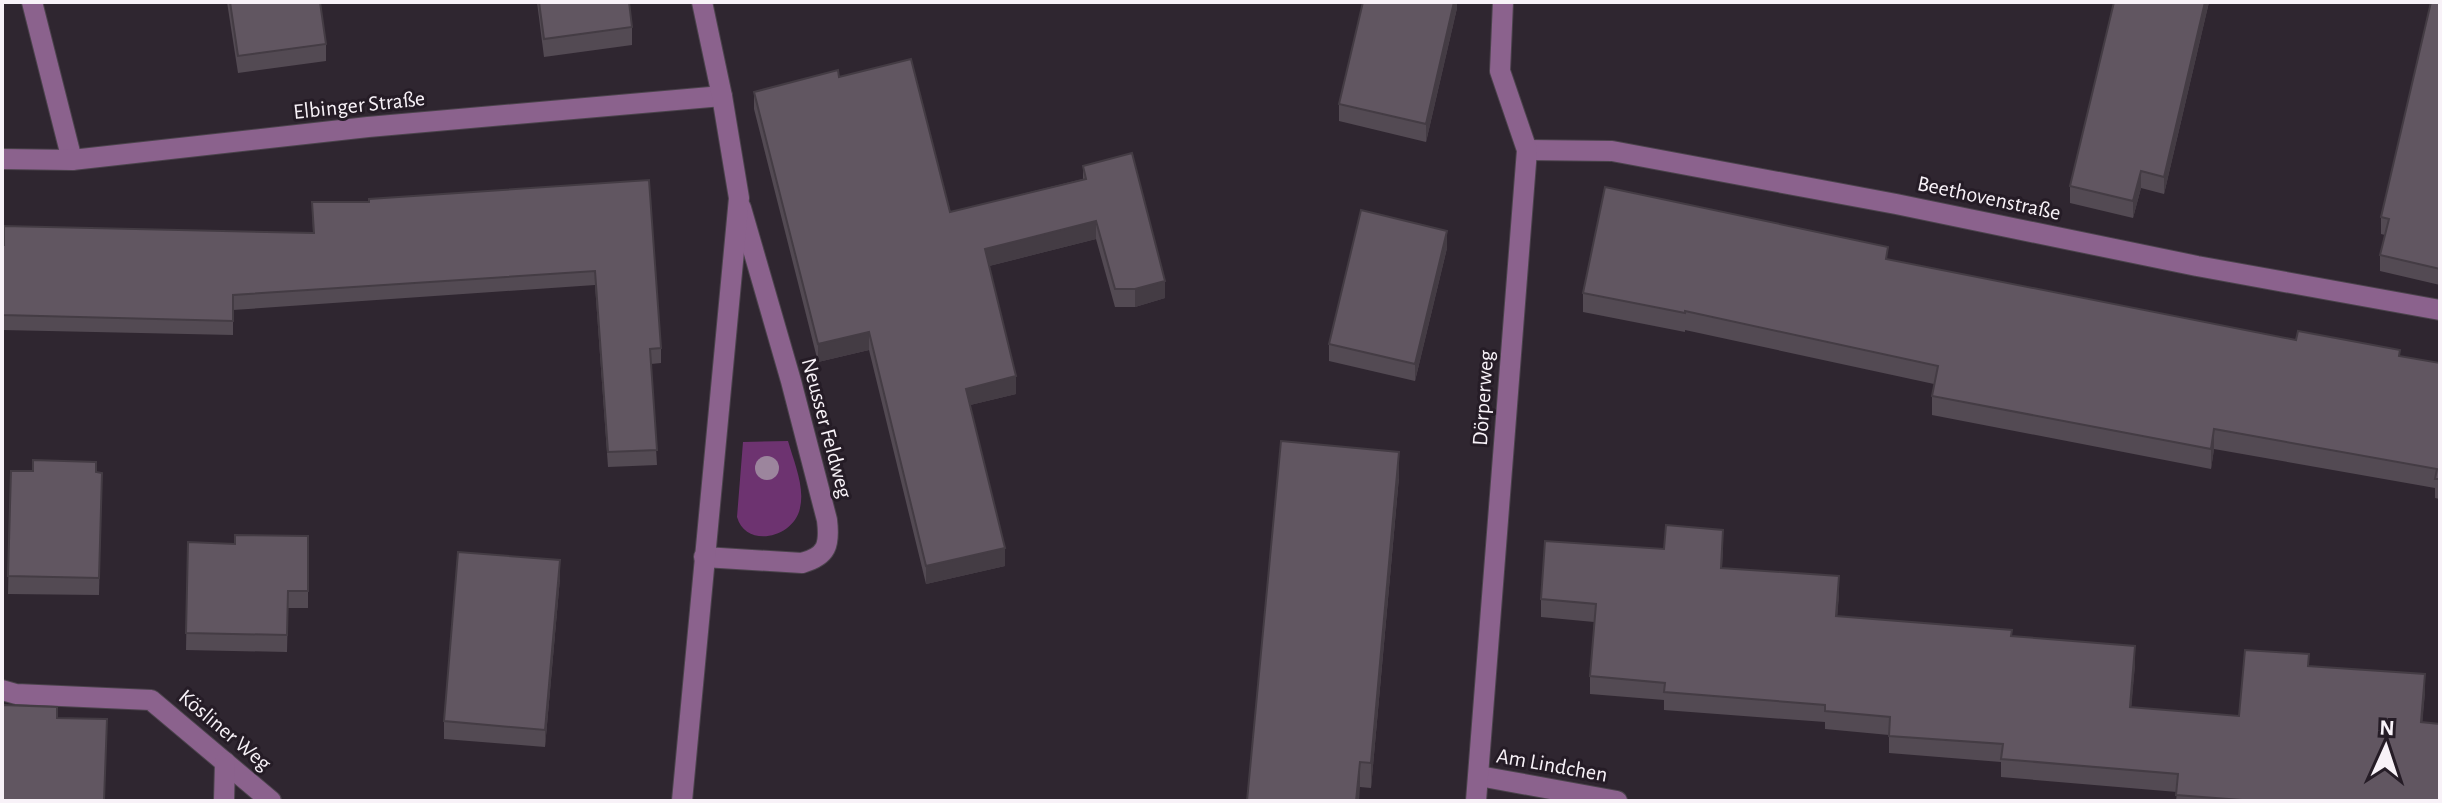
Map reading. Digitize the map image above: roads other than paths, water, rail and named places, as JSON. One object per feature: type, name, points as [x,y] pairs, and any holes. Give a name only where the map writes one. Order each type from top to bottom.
[{"type":"street","points":[[32,2],[72,160]]},
{"type":"street","name":"Neusser Feldweg","points":[[702,2],[739,198],[791,381],[829,535],[826,548],[817,559],[802,563],[704,557]]},
{"type":"street","name":"Dörperweg","points":[[1476,801],[1527,150],[1500,71],[1503,2]]},
{"type":"street","name":"Elbinger Straße","points":[[2,159],[72,160],[368,127],[722,96]]},
{"type":"street","name":"Beethovenstraße","points":[[1527,150],[1612,151],[1896,204],[2197,266],[2440,310]]},
{"type":"street","name":"Neusser Feldweg","points":[[682,801],[739,198]]},
{"type":"street","name":"Kösliner Weg","points":[[2,690],[16,694],[151,700],[271,801]]},
{"type":"street","points":[[224,801],[225,762]]},
{"type":"street","name":"Am Lindchen","points":[[1479,776],[1617,801]]}]
